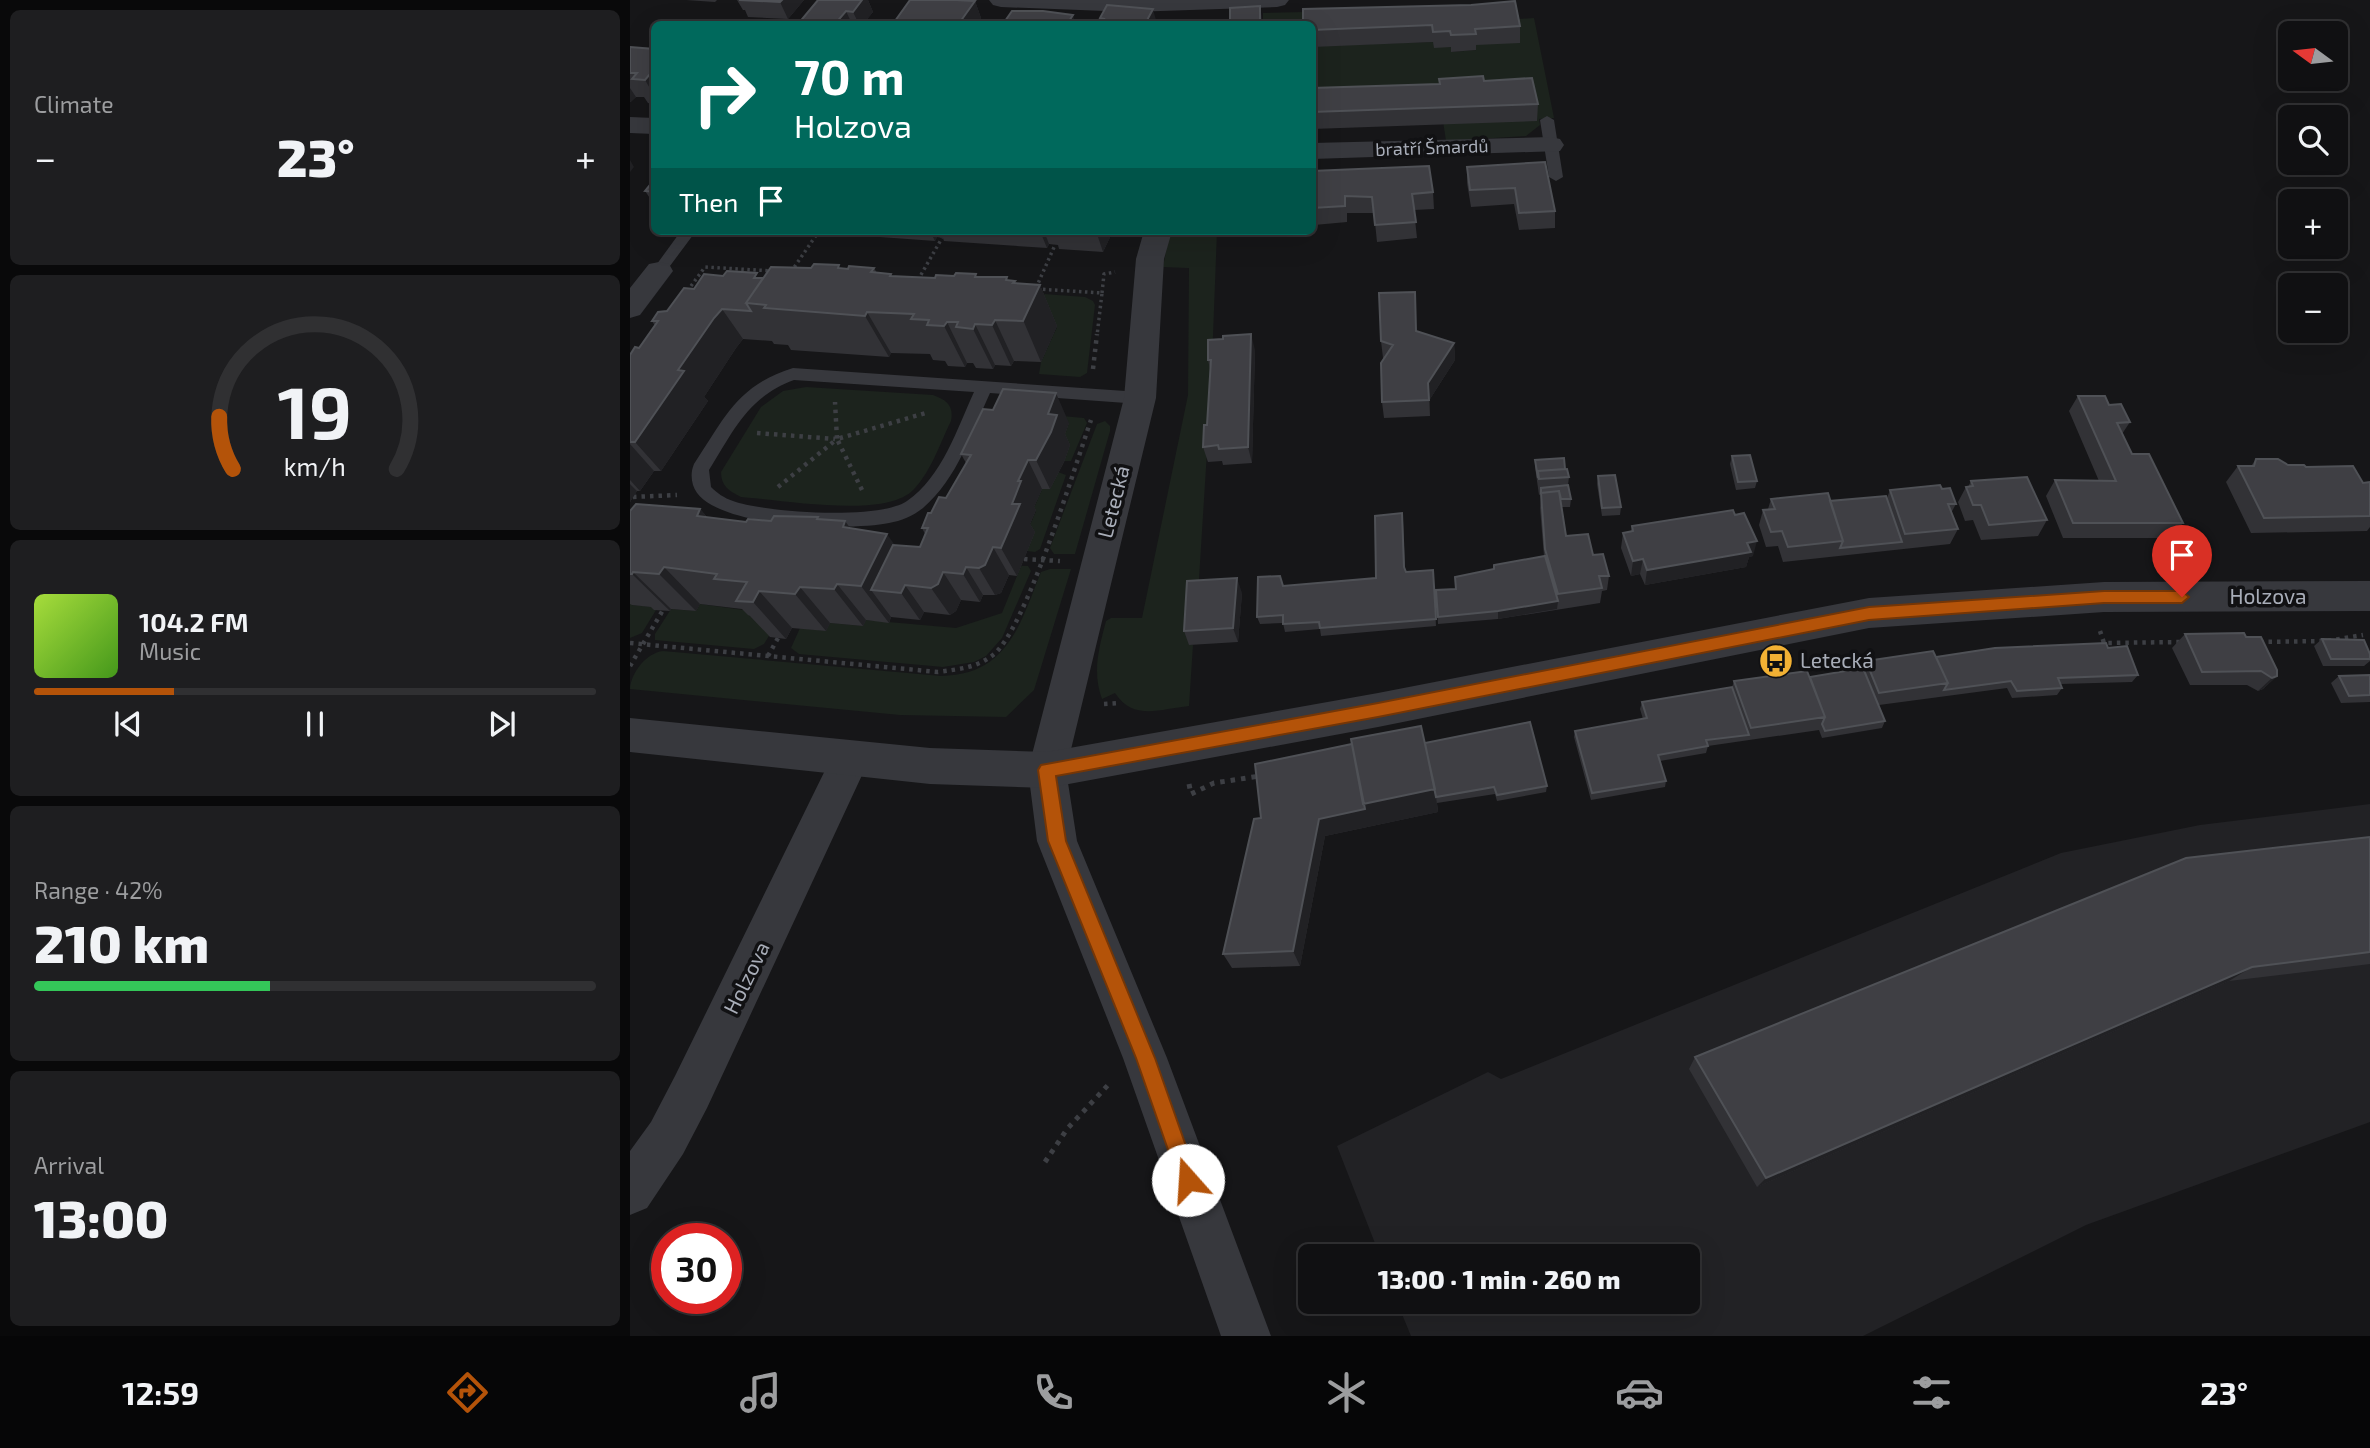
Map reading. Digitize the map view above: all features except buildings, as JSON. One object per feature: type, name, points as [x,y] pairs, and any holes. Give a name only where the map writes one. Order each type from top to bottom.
[{"type":"street","points":[[1001,0],[1131,5],[1205,13],[1277,0]]},
{"type":"street","points":[[630,125],[651,127]]},
{"type":"street","name":"bratří Šmardů","points":[[1316,151],[1549,132]]},
{"type":"street","name":"Letecká","points":[[1047,770],[1140,398],[1149,271],[1157,235]]},
{"type":"street","points":[[630,308],[659,271]]},
{"type":"street","name":"Holzova","points":[[630,735],[930,766],[1047,770],[1869,613],[2104,597],[2370,596]]},
{"type":"street","name":"Holzova","points":[[630,1191],[667,1138],[703,1068],[851,758]]},
{"type":"street","points":[[1047,770],[1057,841],[1145,1058],[1246,1336]]},
{"type":"lane","points":[[1549,132],[1556,177]]},
{"type":"lane","points":[[659,271],[686,235]]},
{"type":"lane","points":[[982,392],[929,494],[900,514],[874,520],[746,512],[723,505],[706,494],[700,481],[700,469],[744,402],[766,384],[793,374],[982,392],[1140,398]]},
{"type":"path","points":[[791,272],[816,235]]},
{"type":"path","points":[[918,281],[942,238]]},
{"type":"path","points":[[1035,289],[1055,245]]},
{"type":"path","points":[[685,294],[705,267],[804,273]]},
{"type":"path","points":[[906,280],[930,282]]},
{"type":"path","points":[[630,643],[938,672],[975,667],[995,654],[1009,637],[1041,561],[1105,380],[1091,380],[1102,293],[1025,288]]},
{"type":"path","points":[[832,377],[837,439],[874,520]]},
{"type":"path","points":[[746,512],[837,439],[982,392]]},
{"type":"path","points":[[725,430],[837,439]]},
{"type":"path","points":[[633,497],[706,494]]},
{"type":"path","points":[[1024,559],[1066,561]]},
{"type":"path","points":[[630,666],[663,610]]},
{"type":"path","points":[[2090,630],[2099,630],[2105,643],[2188,642]]},
{"type":"path","points":[[2257,642],[2327,641],[2370,632]]},
{"type":"path","points":[[768,656],[778,638]]},
{"type":"path","points":[[1181,746],[1191,794],[1214,783],[1267,775]]},
{"type":"path","points":[[1045,1163],[1068,1129],[1109,1084]]},
{"type":"shaded area","points":[[1305,12],[1305,21],[1263,21],[1263,13]]},
{"type":"shaded area","points":[[1534,18],[1554,118],[1539,119],[1540,125],[1526,136],[1446,141],[1440,101],[1316,105],[1316,46],[1433,42],[1451,47],[1452,52],[1476,50],[1476,45],[1518,19]]},
{"type":"shaded area","points":[[1169,235],[1217,235],[1211,388],[1198,595],[1189,645],[1193,645],[1189,706],[1148,711],[1130,707],[1115,693],[1102,699],[1097,670],[1106,621],[1111,618],[1142,618],[1188,395],[1189,268],[1163,267]]},
{"type":"shaded area","points":[[1016,292],[1085,297],[1093,301],[1095,305],[1087,373],[1080,377],[1039,374],[1041,362],[1057,327]]},
{"type":"shaded area","points":[[806,387],[933,395],[948,404],[951,421],[924,477],[911,492],[896,500],[854,506],[805,504],[741,497],[729,490],[722,481],[721,472],[761,407],[783,391]]},
{"type":"shaded area","points":[[1008,411],[1084,418],[1087,423],[1071,461],[1063,461],[1061,444],[1069,423]]},
{"type":"shaded area","points":[[1105,421],[1110,426],[1110,431],[1075,554],[1054,554],[1050,548],[1097,424]]},
{"type":"shaded area","points":[[1058,472],[1066,475],[1040,549],[1035,552],[1027,551],[1027,532],[1036,511],[1033,510],[1042,489],[1050,489]]},
{"type":"shaded area","points":[[1021,566],[1028,566],[1031,571],[1002,638],[986,656],[974,662],[943,667],[799,654],[791,648],[800,628],[826,631],[830,623],[863,626],[866,620],[956,628],[1002,613]]},
{"type":"shaded area","points":[[1071,569],[1034,690],[1006,717],[900,715],[630,689],[640,665],[663,651],[941,676],[964,673],[982,667],[1008,643],[1026,610],[1041,572]]},
{"type":"shaded area","points":[[630,597],[632,605],[656,607],[656,610],[642,633],[630,638]]},
{"type":"shaded area","points":[[700,604],[751,611],[749,616],[780,618],[764,644],[754,649],[655,640],[655,634],[671,609],[696,611]]},
{"type":"shaded area","points":[[2370,804],[2370,1122],[2086,1225],[1863,1336],[1411,1336],[1402,1314],[1700,1314],[1700,1244],[1375,1244],[1337,1146],[1488,1072],[1501,1079],[2061,853],[2200,825]]},
{"type":"place","name":"Letecká","points":[[1776,661]]},
{"type":"route","points":[[1188,1180],[1145,1058],[1057,841],[1047,770],[1378,710],[1869,613],[2104,597],[2182,597]]}]
